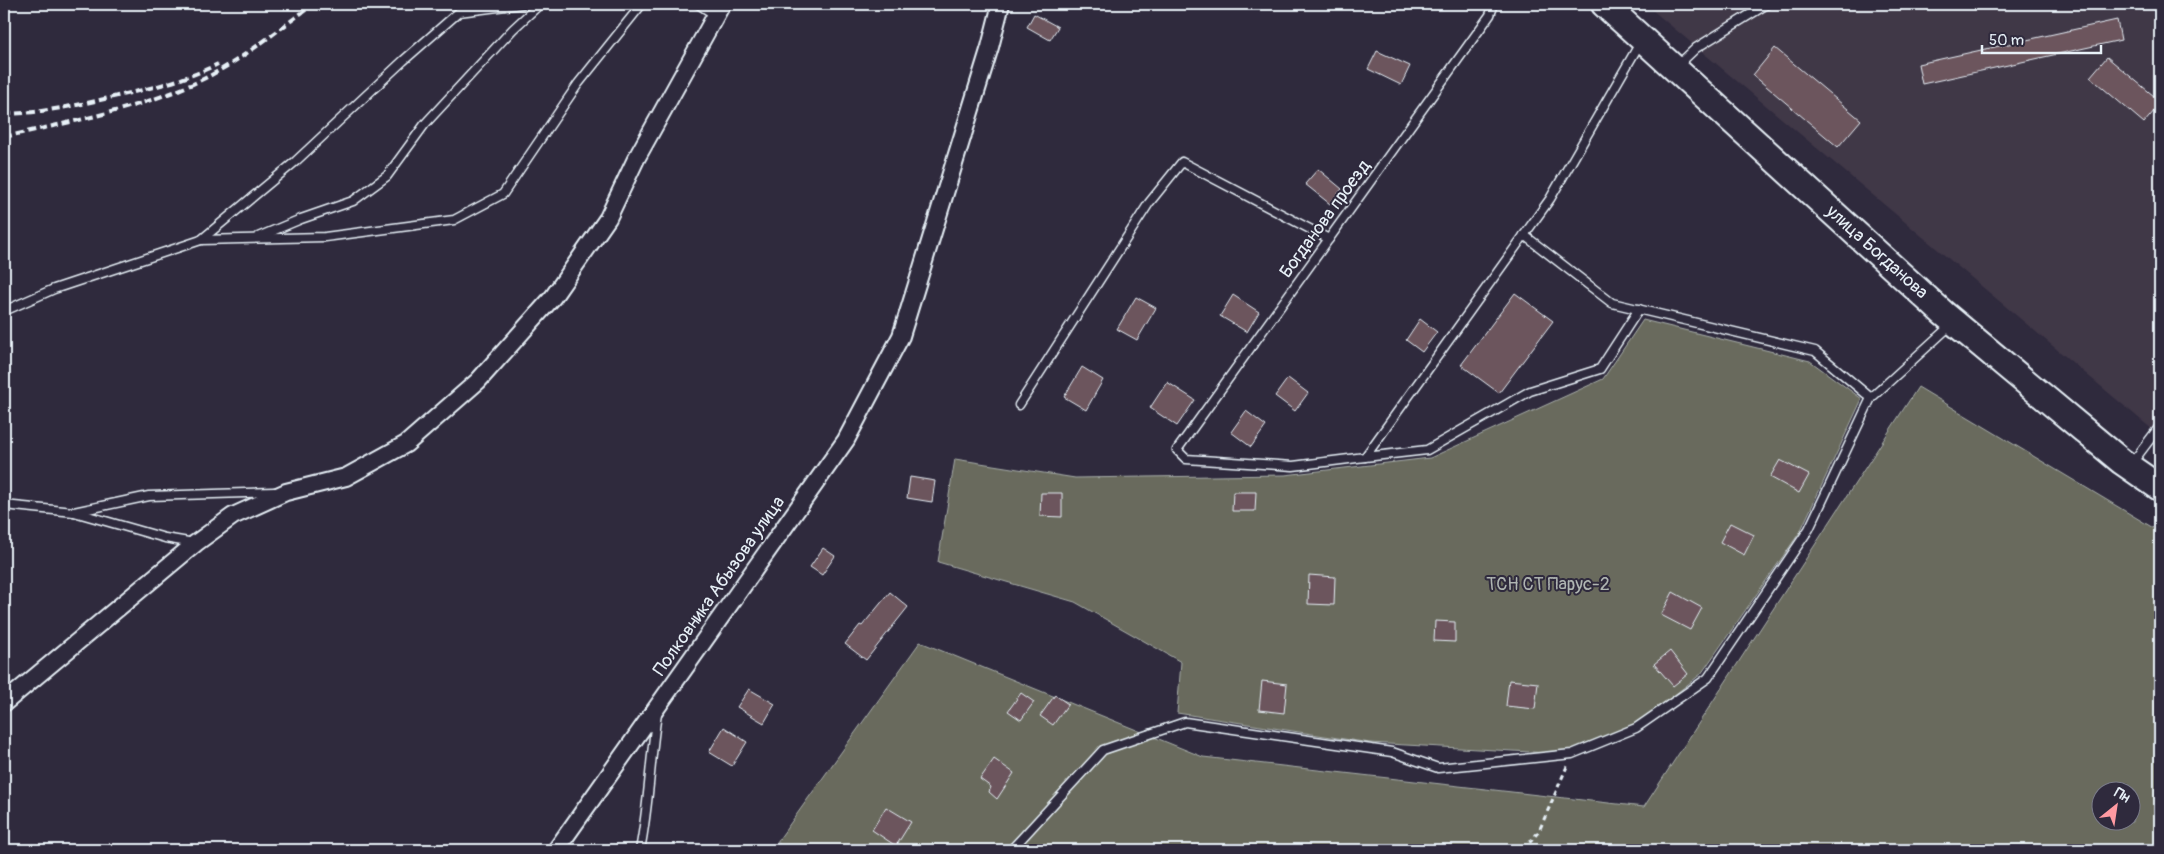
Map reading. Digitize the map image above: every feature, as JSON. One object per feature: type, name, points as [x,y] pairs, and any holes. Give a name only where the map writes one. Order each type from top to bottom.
[{"type":"main road","name":"улица Богданова","points":[[1604,4],[1954,322],[2129,467],[2160,488]]},
{"type":"street","name":"Полковника Абызова улица","points":[[556,850],[846,440],[901,336],[990,47],[1001,4]]},
{"type":"street","points":[[4,703],[196,543],[233,516],[286,492],[346,477],[406,444],[478,381],[553,297],[608,218],[636,159],[718,10]]},
{"type":"lane","points":[[201,240],[296,161],[403,60],[468,4]]},
{"type":"lane","points":[[459,12],[522,4]]},
{"type":"lane","points":[[255,239],[301,218],[353,201],[387,176],[425,124],[513,29],[540,4]]},
{"type":"lane","points":[[4,311],[54,289],[201,240],[325,237],[454,220],[503,194],[578,84],[642,4]]},
{"type":"lane","points":[[698,4],[718,10]]},
{"type":"lane","name":"Богданова проезд","points":[[1365,457],[1293,466],[1186,459],[1177,450],[1490,15],[1494,4]]},
{"type":"lane","points":[[1675,68],[1696,48],[1767,4]]},
{"type":"lane","points":[[1365,457],[1550,199],[1642,39]]},
{"type":"lane","points":[[1019,405],[1149,203],[1182,162],[1329,239]]},
{"type":"lane","points":[[1524,235],[1612,303],[1815,351],[1871,398]]},
{"type":"lane","points":[[1365,457],[1427,450],[1530,391],[1600,369],[1639,309]]},
{"type":"lane","points":[[1010,850],[1102,750],[1185,722],[1392,752],[1438,768],[1572,754],[1636,728],[1708,678],[1809,529],[1871,398],[1954,322]]},
{"type":"lane","points":[[2129,467],[2160,426]]},
{"type":"lane","points":[[74,512],[149,496],[286,492]]},
{"type":"lane","points":[[4,504],[74,512],[165,538],[196,543]]},
{"type":"lane","points":[[640,850],[645,824],[650,754],[659,705]]},
{"type":"path","points":[[1524,850],[1540,831],[1572,754]]},
{"type":"shaded area","points":[[1645,4],[2160,4],[2160,434],[2153,430]]},
{"type":"green space","name":"ТСН СТ Парус-2","points":[[1643,320],[1810,361],[1862,399],[1800,532],[1701,674],[1640,722],[1567,754],[1370,743],[1177,713],[1181,662],[1075,602],[938,562],[955,459],[1075,478],[1285,475],[1430,458],[1603,379]]},
{"type":"green space","points":[[1918,387],[2160,532],[2160,850],[787,850],[777,842],[920,642],[1203,757],[1644,807]]},
{"type":"building","points":[[1034,14],[1058,27],[1050,40],[1027,27]]},
{"type":"building","points":[[2117,20],[2121,40],[1922,84],[1918,64]]},
{"type":"building","points":[[1775,48],[1861,120],[1838,147],[1753,75]]},
{"type":"building","points":[[1377,51],[1410,66],[1401,85],[1368,69]]},
{"type":"building","points":[[2107,57],[2160,101],[2160,104],[2144,123],[2090,77]]},
{"type":"building","points":[[1318,169],[1342,189],[1330,204],[1305,184]]},
{"type":"building","points":[[1515,293],[1553,321],[1499,393],[1461,365]]},
{"type":"building","points":[[1233,295],[1259,312],[1247,332],[1220,316]]},
{"type":"building","points":[[1136,297],[1156,308],[1137,340],[1117,329]]},
{"type":"building","points":[[1420,319],[1437,332],[1422,352],[1406,340]]},
{"type":"building","points":[[1082,367],[1103,380],[1086,410],[1064,397]]},
{"type":"building","points":[[1288,378],[1308,393],[1295,411],[1275,396]]},
{"type":"building","points":[[1167,382],[1195,400],[1177,426],[1150,408]]},
{"type":"building","points":[[1246,411],[1266,426],[1251,447],[1231,432]]},
{"type":"building","points":[[1780,460],[1809,475],[1799,493],[1770,477]]},
{"type":"building","points":[[910,477],[935,481],[932,502],[907,498]]},
{"type":"building","points":[[1233,492],[1256,492],[1255,511],[1232,511]]},
{"type":"building","points":[[1041,493],[1062,493],[1062,517],[1040,516]]},
{"type":"building","points":[[1730,523],[1754,535],[1744,555],[1720,542]]},
{"type":"building","points":[[823,548],[835,556],[822,575],[810,567]]},
{"type":"building","points":[[1309,575],[1335,577],[1334,605],[1308,604]]},
{"type":"building","points":[[890,592],[908,607],[866,660],[845,644]]},
{"type":"building","points":[[1673,592],[1702,608],[1690,630],[1661,615]]},
{"type":"building","points":[[1435,621],[1455,622],[1455,642],[1434,641]]},
{"type":"building","points":[[1670,651],[1688,674],[1673,686],[1654,664]]},
{"type":"building","points":[[1509,680],[1538,683],[1535,709],[1506,706]]},
{"type":"building","points":[[1262,681],[1287,684],[1284,713],[1259,710]]},
{"type":"building","points":[[749,689],[775,704],[764,723],[737,707]]},
{"type":"building","points":[[1021,693],[1034,702],[1021,720],[1008,711]]},
{"type":"building","points":[[1055,695],[1068,704],[1053,725],[1040,716]]},
{"type":"building","points":[[724,727],[747,742],[732,766],[709,752]]},
{"type":"building","points":[[994,759],[1014,773],[997,799],[989,792],[991,787],[980,779]]},
{"type":"building","points":[[886,807],[911,822],[896,846],[872,830]]},
{"type":"railway","points":[[4,137],[126,108],[174,92],[228,66],[314,4]]},
{"type":"railway","points":[[4,114],[51,110],[114,97],[174,81],[218,64]]}]
